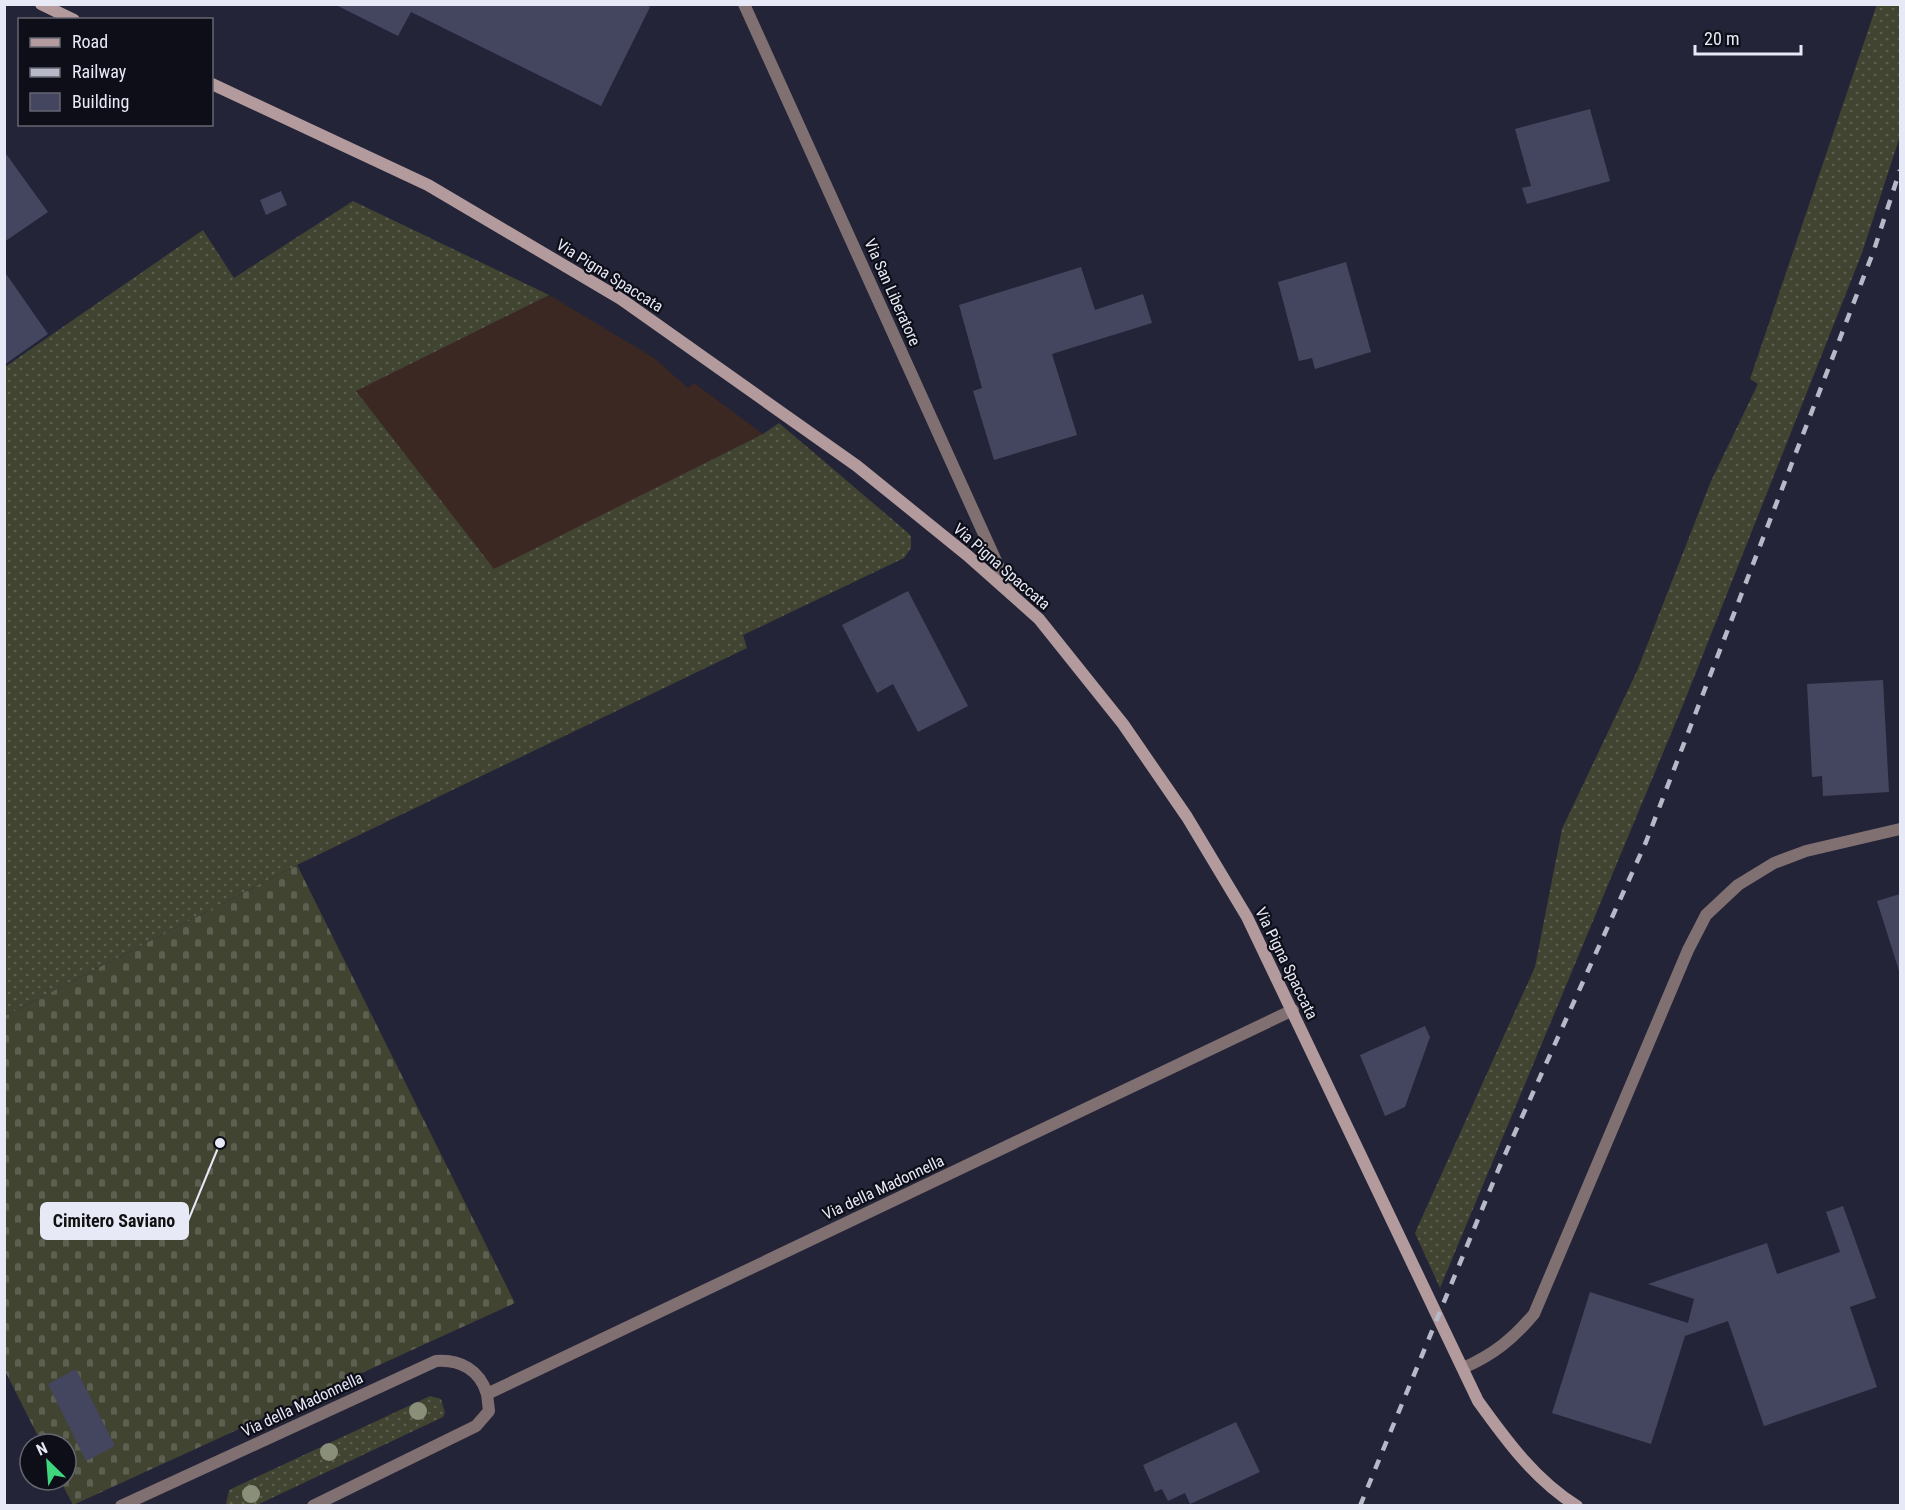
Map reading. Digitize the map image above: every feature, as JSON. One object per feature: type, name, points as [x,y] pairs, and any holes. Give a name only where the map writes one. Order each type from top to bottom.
[{"type":"main road","points":[[41,4],[70,18]]},
{"type":"main road","name":"Via Pigna Spaccata","points":[[213,84],[428,185],[621,299],[857,466],[1039,619],[1109,707],[1187,817],[1247,917],[1478,1401],[1512,1448],[1560,1495],[1577,1506]]},
{"type":"street","name":"Via San Liberatore","points":[[744,4],[1011,594]]},
{"type":"street","points":[[1463,1368],[1489,1356],[1513,1338],[1534,1314],[1688,950],[1706,915],[1738,885],[1774,863],[1806,851],[1900,829]]},
{"type":"street","name":"Via della Madonnella","points":[[121,1506],[436,1361],[463,1364],[479,1376],[487,1394],[1293,1010]]},
{"type":"street","points":[[313,1506],[476,1426],[489,1411],[487,1394]]},
{"type":"shaded area","points":[[549,295],[654,358],[688,388],[694,383],[763,434],[494,570],[356,391]]},
{"type":"green space","points":[[1877,4],[1900,5],[1900,136],[1862,253],[1685,700],[1440,1288],[1415,1233],[1535,967],[1562,829],[1637,671],[1711,481],[1758,384],[1750,379]]},
{"type":"green space","points":[[353,201],[549,295],[356,391],[494,569],[763,434],[779,423],[907,532],[911,536],[911,548],[904,558],[743,635],[747,648],[297,865],[5,1016],[5,367],[203,230],[234,278]]},
{"type":"green space","points":[[297,865],[515,1303],[73,1505],[66,1492],[78,1492],[78,1432],[36,1432],[5,1371],[5,1016]]},
{"type":"green space","points":[[430,1396],[441,1399],[445,1413],[443,1417],[257,1505],[226,1504],[229,1490]]},
{"type":"building","points":[[334,4],[644,4],[650,7],[601,106],[411,12],[398,36]]},
{"type":"building","points":[[1590,109],[1610,181],[1527,204],[1522,188],[1531,186],[1515,129]]},
{"type":"building","points":[[4,151],[48,212],[4,242]]},
{"type":"building","points":[[281,191],[287,205],[266,215],[260,200]]},
{"type":"building","points":[[1346,262],[1371,352],[1315,369],[1312,358],[1299,361],[1278,282]]},
{"type":"building","points":[[1081,267],[1095,310],[1143,294],[1152,323],[1052,354],[1077,435],[994,460],[973,391],[982,388],[959,305]]},
{"type":"building","points":[[4,271],[48,334],[4,365]]},
{"type":"building","points":[[908,591],[968,706],[918,732],[893,684],[877,693],[842,625]]},
{"type":"building","points":[[1883,680],[1889,792],[1823,796],[1822,776],[1812,777],[1807,684]]},
{"type":"building","points":[[1900,894],[1900,974],[1877,901]]},
{"type":"building","points":[[1425,1026],[1430,1037],[1405,1107],[1385,1116],[1360,1055]]},
{"type":"building","points":[[1843,1206],[1876,1298],[1850,1307],[1877,1387],[1764,1426],[1728,1321],[1685,1336],[1651,1444],[1552,1413],[1590,1292],[1688,1323],[1694,1299],[1648,1284],[1767,1243],[1777,1274],[1840,1252],[1826,1212]]},
{"type":"building","points":[[76,1369],[115,1446],[86,1461],[78,1445],[78,1432],[72,1432],[48,1384]]},
{"type":"building","points":[[1236,1422],[1260,1472],[1190,1504],[1185,1493],[1168,1501],[1162,1489],[1155,1492],[1143,1465]]},
{"type":"railway","points":[[1360,1506],[1499,1168],[1646,842],[1874,250],[1900,170]]},
{"type":"place","name":"Cimitero Saviano","points":[[220,1143]]}]
